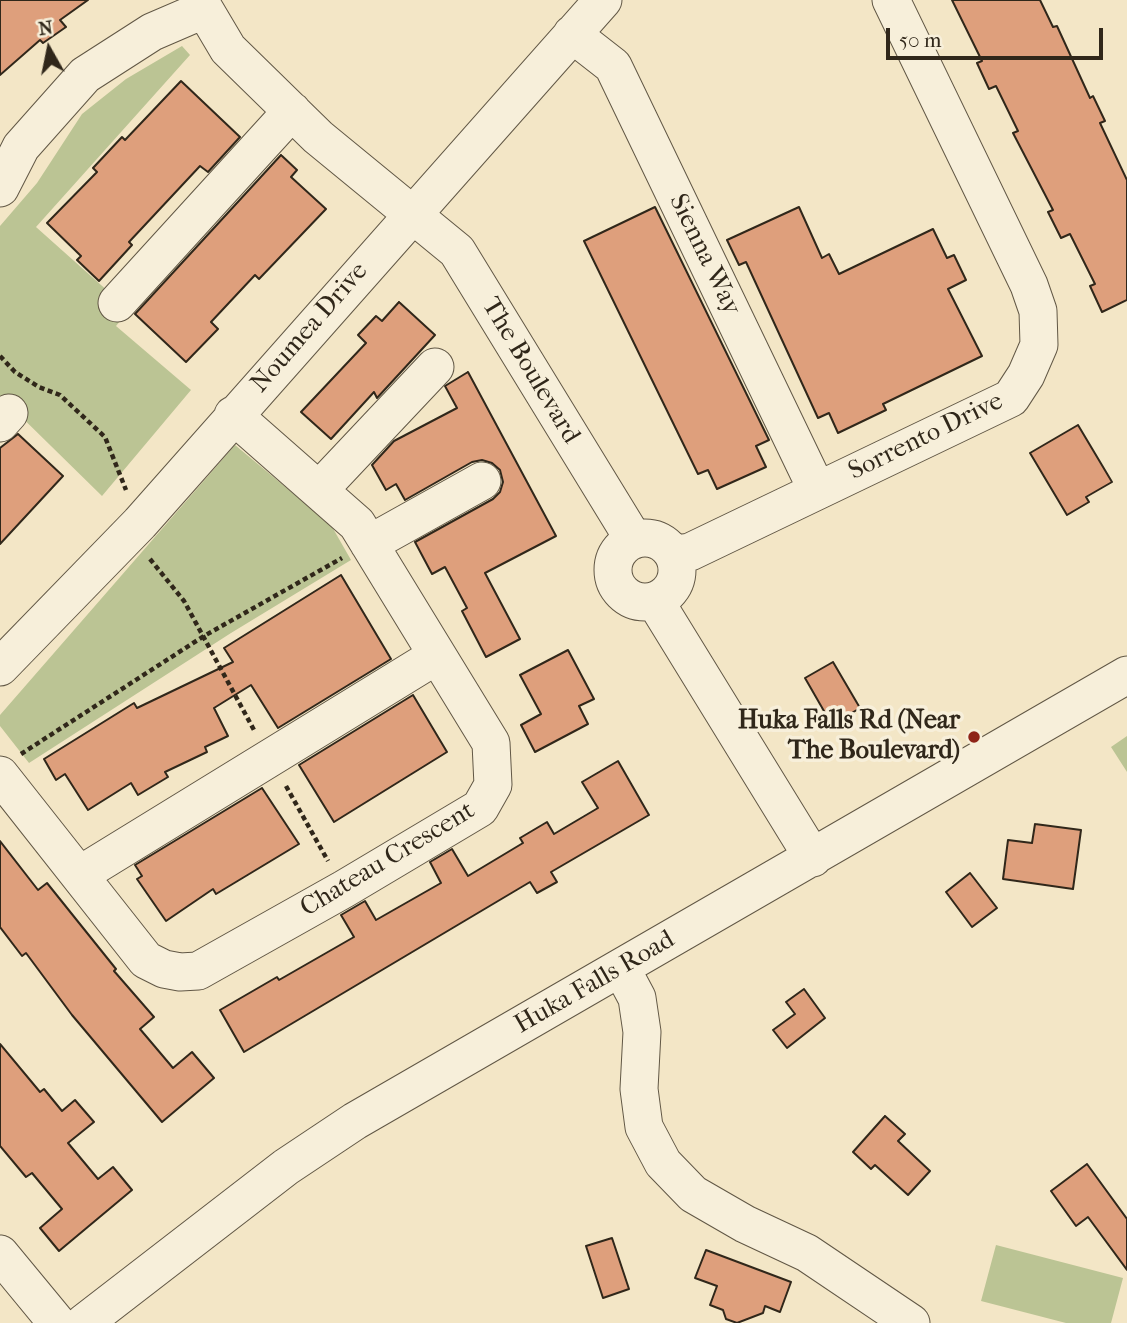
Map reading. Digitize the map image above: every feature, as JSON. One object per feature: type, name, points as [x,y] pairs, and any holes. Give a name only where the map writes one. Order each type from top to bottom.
[{"type":"street","points":[[0,188],[21,147],[85,75],[152,32],[201,5],[228,49],[318,137],[414,213],[603,0]]},
{"type":"street","name":"Sorrento Drive","points":[[674,554],[690,552],[1011,398],[1026,375],[1039,345],[1038,311],[1029,285],[891,0]]},
{"type":"street","name":"Sienna Way","points":[[572,34],[613,66],[817,490]]},
{"type":"street","points":[[117,303],[292,111]]},
{"type":"street","name":"Noumea Drive","points":[[0,667],[133,530],[414,213]]},
{"type":"street","name":"The Boulevard","points":[[414,213],[457,251],[634,540]]},
{"type":"street","points":[[320,489],[435,367]]},
{"type":"street","name":"Chateau Crescent","points":[[6,767],[81,874],[146,960],[164,969],[180,972],[198,971],[480,808],[493,785],[491,743],[357,524],[233,415]]},
{"type":"street","points":[[369,544],[482,481]]},
{"type":"street","points":[[656,539],[674,554],[677,577],[673,588],[655,601],[633,600],[617,586],[613,564],[625,545],[634,540],[656,539]]},
{"type":"street","points":[[655,601],[813,858]]},
{"type":"street","points":[[81,874],[436,656]]},
{"type":"street","name":"Huka Falls Road","points":[[96,1320],[286,1167],[355,1121],[1127,674]]},
{"type":"street","points":[[621,968],[637,998],[642,1032],[639,1089],[643,1127],[663,1163],[693,1194],[745,1224],[807,1253],[911,1323]]},
{"type":"street","points":[[0,1254],[57,1323]]},
{"type":"path","points":[[0,356],[15,372],[60,395],[105,437],[133,530],[163,571],[204,636],[344,889]]},
{"type":"path","points":[[6,767],[204,636],[369,544]]},
{"type":"green space","points":[[182,46],[190,55],[36,227],[129,310],[116,326],[191,390],[102,496],[0,396],[0,226],[37,183],[82,114],[126,79]]},
{"type":"green space","points":[[235,445],[331,525],[351,560],[231,633],[29,763],[0,726],[0,715]]},
{"type":"green space","points":[[1127,736],[1127,772],[1111,747]]},
{"type":"green space","points":[[996,1245],[1123,1278],[1111,1323],[1066,1323],[981,1301]]},
{"type":"building","points":[[0,0],[88,0],[60,20],[66,27],[43,43],[40,40],[0,75]]},
{"type":"building","points":[[952,0],[1040,0],[1053,27],[1057,26],[1090,98],[1093,96],[1105,121],[1100,123],[1127,180],[1127,300],[1102,312],[1090,286],[1095,284],[1070,234],[1061,238],[1048,212],[1053,210],[1013,133],[1018,131],[996,86],[989,89],[977,63],[982,61]]},
{"type":"building","points":[[181,81],[240,137],[208,172],[200,166],[129,242],[132,245],[99,281],[77,260],[81,256],[47,223],[97,172],[93,168],[122,137],[125,140]]},
{"type":"building","points":[[281,155],[297,170],[291,177],[326,209],[259,279],[255,275],[211,322],[218,329],[186,362],[135,314]]},
{"type":"building","points":[[655,207],[769,440],[756,446],[766,467],[717,489],[708,470],[698,474],[584,241]]},
{"type":"building","points":[[799,207],[822,258],[829,254],[839,274],[933,229],[947,258],[954,255],[966,280],[948,289],[982,356],[883,404],[886,410],[838,433],[829,413],[818,418],[746,262],[739,265],[727,240]]},
{"type":"building","points":[[399,302],[435,335],[377,398],[374,392],[331,439],[301,412],[366,343],[358,335],[376,316],[382,321]]},
{"type":"building","points":[[468,372],[556,536],[485,573],[520,639],[486,657],[462,611],[467,608],[445,567],[432,574],[415,542],[493,499],[500,492],[503,482],[500,470],[492,463],[482,460],[472,462],[405,500],[396,484],[386,490],[372,465],[394,441],[457,408],[445,386]]},
{"type":"building","points":[[1078,425],[1112,482],[1086,497],[1089,502],[1067,515],[1030,453]]},
{"type":"building","points":[[18,434],[63,476],[0,544],[0,448]]},
{"type":"building","points":[[341,575],[391,659],[278,728],[251,685],[214,708],[228,736],[205,747],[207,752],[165,772],[168,777],[138,795],[131,783],[88,810],[65,774],[56,780],[44,759],[134,703],[137,708],[233,662],[224,648]]},
{"type":"building","points":[[568,650],[594,699],[579,706],[588,724],[535,752],[521,725],[541,714],[520,675]]},
{"type":"building","points":[[833,662],[860,708],[832,725],[805,678]]},
{"type":"building","points":[[413,695],[447,752],[334,822],[299,765]]},
{"type":"building","points":[[618,761],[649,815],[551,872],[557,882],[537,893],[530,882],[244,1052],[220,1010],[354,937],[341,915],[365,901],[376,920],[441,883],[430,862],[452,849],[468,876],[523,843],[520,838],[547,822],[554,834],[598,808],[582,782]]},
{"type":"building","points":[[262,788],[299,844],[216,894],[213,889],[166,921],[137,879],[142,876],[135,865]]},
{"type":"building","points":[[1035,824],[1081,830],[1073,889],[1003,879],[1008,840],[1032,843]]},
{"type":"building","points":[[0,841],[38,890],[47,883],[116,969],[114,971],[154,1017],[140,1029],[173,1068],[192,1052],[214,1078],[162,1122],[72,1015],[26,953],[22,956],[0,927]]},
{"type":"building","points":[[970,873],[997,908],[972,927],[946,892]]},
{"type":"building","points":[[804,989],[825,1018],[787,1048],[773,1030],[795,1014],[786,1002]]},
{"type":"building","points":[[0,1044],[40,1092],[44,1089],[62,1111],[75,1100],[94,1122],[68,1143],[98,1179],[113,1167],[132,1190],[59,1251],[40,1228],[62,1209],[32,1173],[26,1177],[0,1146]]},
{"type":"building","points":[[885,1116],[905,1134],[898,1141],[930,1171],[908,1195],[875,1165],[871,1169],[853,1152]]},
{"type":"building","points":[[1087,1164],[1127,1219],[1127,1270],[1088,1217],[1076,1226],[1051,1191]]},
{"type":"building","points":[[612,1238],[629,1289],[603,1298],[586,1246]]},
{"type":"building","points":[[706,1250],[791,1282],[780,1312],[765,1306],[763,1313],[737,1323],[726,1319],[723,1310],[710,1305],[717,1286],[695,1278]]},
{"type":"place","name":"Huka Falls Rd (Near The Boulevard)","points":[[974,737]]}]
